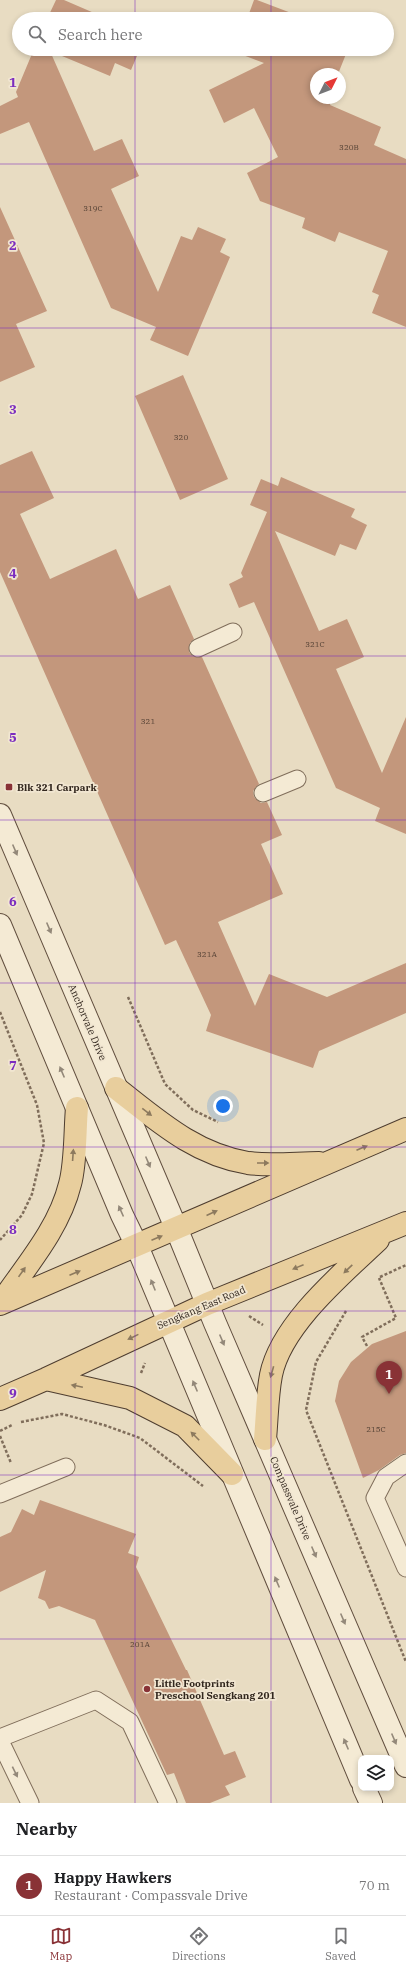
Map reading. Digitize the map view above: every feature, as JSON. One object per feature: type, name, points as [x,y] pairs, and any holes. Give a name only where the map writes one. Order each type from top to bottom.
[{"type":"main road","points":[[116,1088],[169,1130],[206,1151],[249,1163],[326,1163]]},
{"type":"main road","points":[[0,1304],[46,1238],[63,1209],[71,1182],[77,1108]]},
{"type":"main road","points":[[0,1304],[177,1230],[406,1129]]},
{"type":"main road","name":"Sengkang East Road","points":[[0,1399],[207,1304],[406,1223]]},
{"type":"main road","points":[[265,1439],[271,1374],[285,1340],[316,1299],[386,1232]]},
{"type":"main road","points":[[46,1379],[130,1398],[185,1426],[232,1474]]},
{"type":"street","name":"Anchorvale Drive","points":[[0,814],[177,1230]]},
{"type":"street","points":[[0,925],[137,1246],[358,1773]]},
{"type":"street","name":"Compassvale Drive","points":[[177,1230],[207,1304],[406,1766]]},
{"type":"street","points":[[365,1791],[371,1803]]},
{"type":"lane","points":[[198,648],[233,632]]},
{"type":"lane","points":[[263,793],[297,779]]},
{"type":"lane","points":[[406,1463],[386,1477],[375,1498],[406,1568]]},
{"type":"lane","points":[[0,1494],[66,1467]]},
{"type":"lane","points":[[0,1738],[96,1700],[130,1722],[168,1803]]},
{"type":"lane","points":[[0,1741],[30,1803]]},
{"type":"path","points":[[128,997],[165,1084],[193,1110],[218,1122]]},
{"type":"path","points":[[0,1012],[37,1105],[44,1143],[32,1194],[22,1215],[0,1240]]},
{"type":"path","points":[[373,1283],[379,1278],[406,1265]]},
{"type":"path","points":[[367,1346],[362,1337],[396,1318],[379,1278]]},
{"type":"path","points":[[351,1306],[346,1311],[316,1362],[306,1410],[406,1662]]},
{"type":"path","points":[[0,1431],[22,1421],[62,1414],[140,1438],[208,1489]]},
{"type":"path","points":[[0,1436],[20,1485]]},
{"type":"building","points":[[56,0],[64,0],[92,12],[50,12]]},
{"type":"building","points":[[254,0],[257,0],[289,12],[250,12]]},
{"type":"building","points":[[31,56],[52,56],[94,151],[122,139],[139,176],[111,189],[158,292],[181,236],[192,240],[198,227],[226,239],[220,252],[230,257],[188,356],[150,340],[156,327],[111,308],[29,122],[0,134],[0,106],[18,97],[16,92]]},
{"type":"building","points":[[62,56],[137,56],[131,70],[115,63],[110,76]]},
{"type":"building","points":[[246,56],[345,56],[340,68],[310,68],[310,104],[330,104],[381,127],[374,145],[406,159],[406,327],[372,313],[379,295],[372,292],[388,251],[339,232],[335,242],[302,228],[305,218],[260,201],[247,173],[278,157],[254,108],[224,123],[209,90],[264,63]]},
{"type":"building","points":[[0,207],[47,311],[16,324],[35,367],[0,382]]},
{"type":"building","points":[[183,375],[228,479],[180,500],[135,396]]},
{"type":"building","points":[[32,451],[54,498],[20,514],[50,579],[116,549],[138,599],[170,585],[194,639],[190,643],[189,652],[193,656],[202,657],[259,784],[253,791],[254,797],[261,803],[267,802],[282,835],[261,844],[283,894],[218,922],[255,1006],[269,974],[327,997],[406,963],[406,1013],[319,1051],[313,1068],[206,1031],[211,1015],[176,940],[165,945],[0,572],[0,465]]},
{"type":"building","points":[[281,477],[355,509],[351,517],[367,525],[356,550],[340,544],[335,556],[275,531],[319,631],[347,619],[364,657],[336,669],[382,773],[406,717],[406,834],[375,821],[380,808],[336,788],[254,602],[239,608],[229,584],[243,577],[241,573],[267,512],[250,505],[261,479],[278,486]]},
{"type":"building","points":[[406,1331],[406,1453],[400,1455],[379,1470],[363,1478],[335,1401],[339,1381],[351,1362],[372,1344]]},
{"type":"building","points":[[40,1500],[136,1534],[128,1553],[139,1557],[136,1567],[187,1670],[224,1755],[235,1751],[246,1777],[225,1786],[230,1795],[210,1803],[186,1803],[174,1773],[167,1775],[95,1620],[59,1606],[49,1609],[45,1601],[38,1598],[46,1570],[0,1592],[0,1537],[11,1532],[22,1509],[34,1515]]},
{"type":"place","name":"Blk 321 Carpark","points":[[9,787]]},
{"type":"place","name":"Happy Hawkers","points":[[389,1394]]},
{"type":"place","name":"Little Footprints Preschool Sengkang 201","points":[[147,1689]]}]
